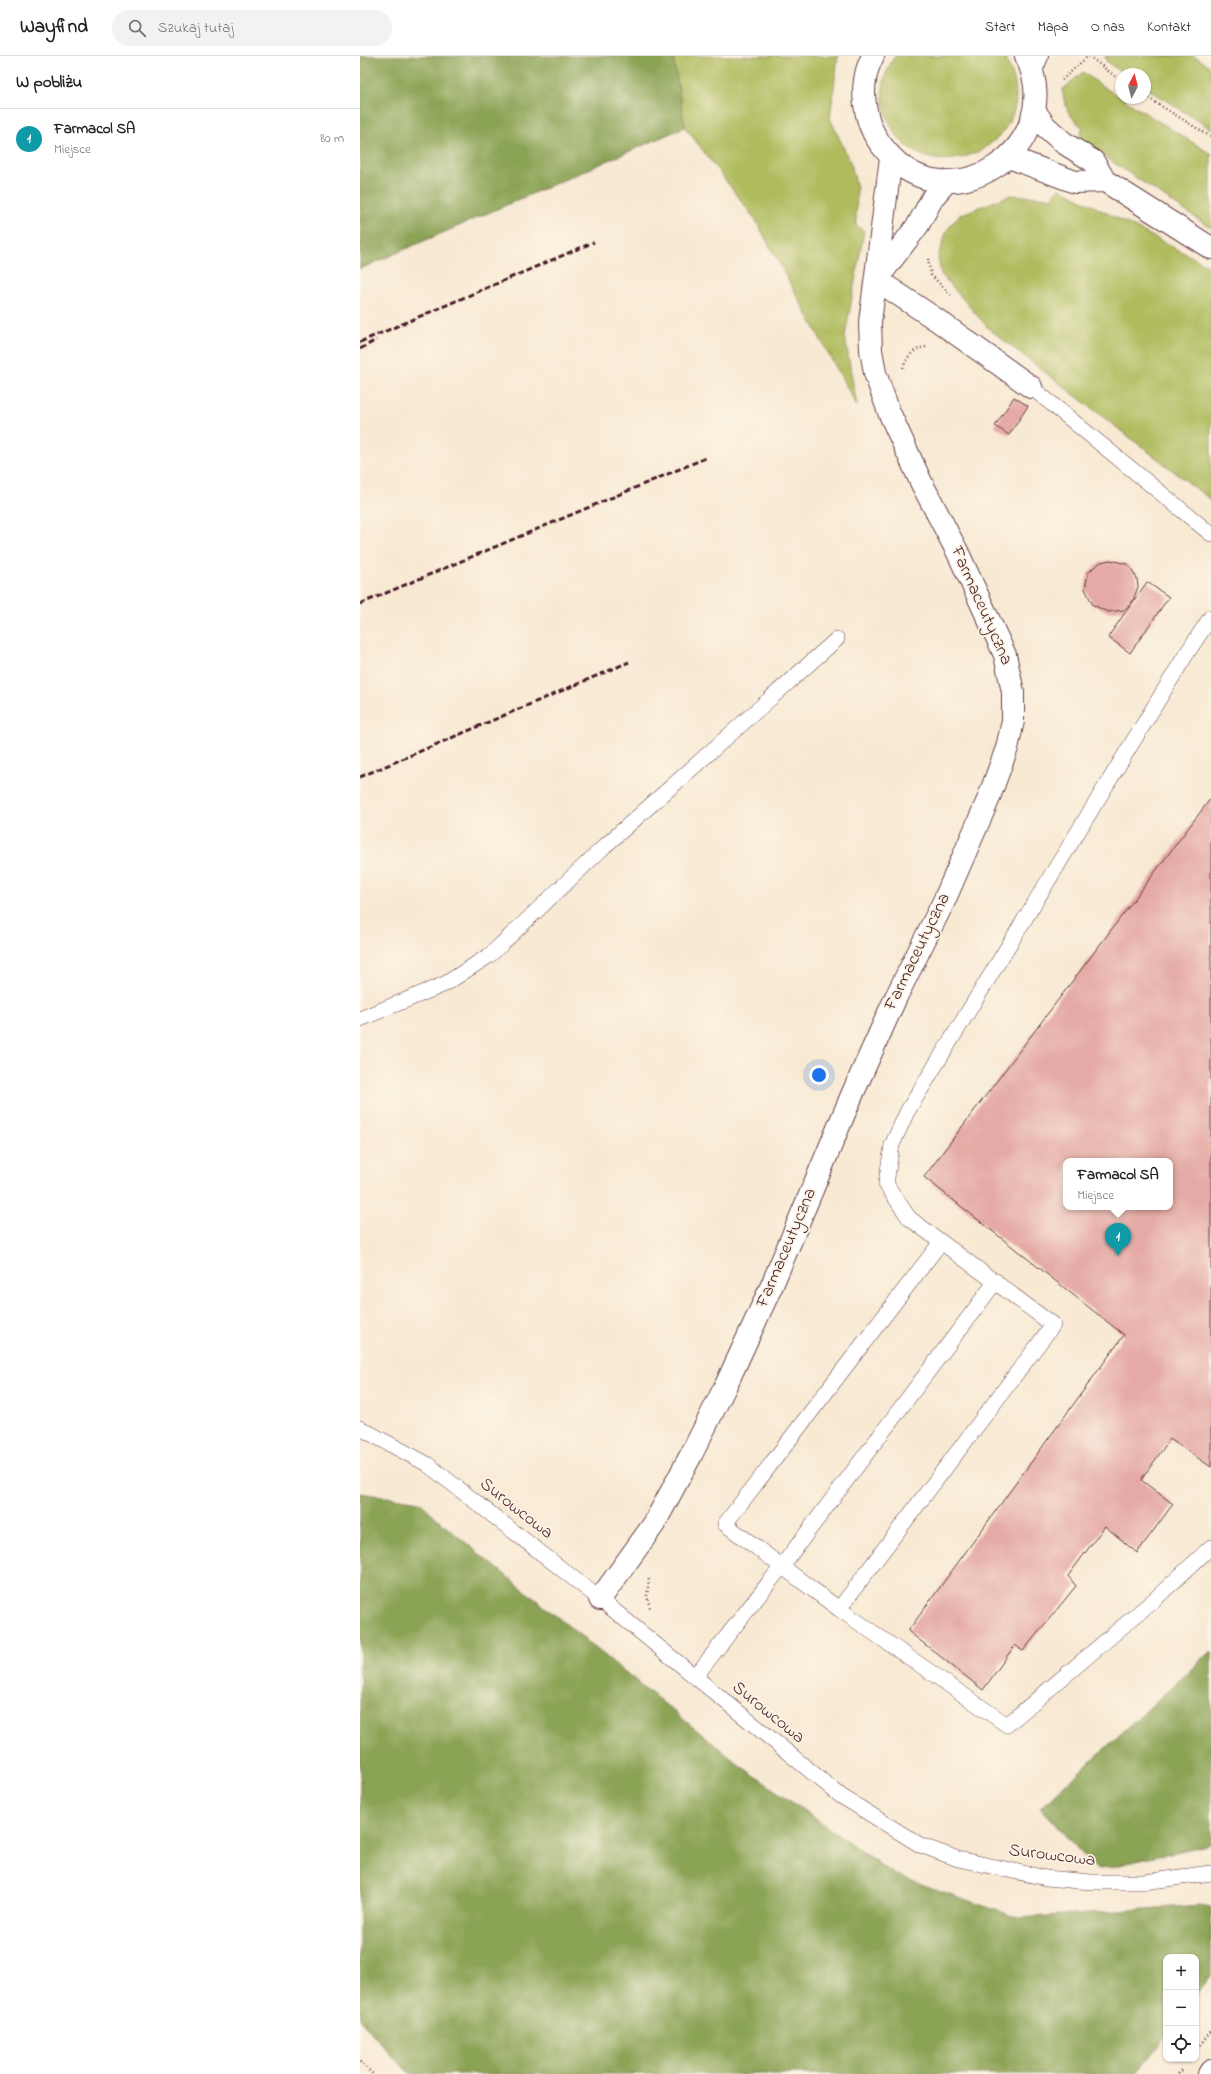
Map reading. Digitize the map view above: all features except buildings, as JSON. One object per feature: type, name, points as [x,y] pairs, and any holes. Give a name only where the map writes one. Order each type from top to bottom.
[{"type":"street","points":[[871,58],[865,82],[864,103],[868,123],[878,142],[891,158],[917,174],[946,181],[964,180],[980,175],[996,168],[1009,157],[1026,133],[1034,110],[1036,89],[1032,60]]},
{"type":"street","points":[[1034,110],[1045,126],[1064,143],[1093,161],[1105,181],[1211,248]]},
{"type":"street","points":[[1009,157],[1075,182],[1105,181]]},
{"type":"street","name":"Farmaceutyczna","points":[[600,1599],[654,1524],[726,1385],[772,1286],[892,1004],[944,900],[988,800],[1007,748],[1014,704],[1006,655],[958,553],[921,482],[889,412],[875,373],[871,350],[870,322],[877,280],[891,158]]},
{"type":"street","name":"Farmaceutyczna","points":[[877,280],[918,225],[933,196],[946,181]]},
{"type":"street","points":[[877,280],[937,320],[1031,387]]},
{"type":"lane","points":[[1031,387],[1211,534]]},
{"type":"lane","points":[[839,1609],[1054,1325],[909,1218],[886,1184],[892,1145],[907,1112],[1178,666],[1211,617]]},
{"type":"lane","points":[[360,1019],[445,984],[490,955],[606,845],[837,639]]},
{"type":"lane","points":[[941,1242],[725,1524],[839,1609],[1007,1725],[1155,1599],[1211,1547]]},
{"type":"lane","points":[[695,1678],[782,1566],[996,1282]]},
{"type":"lane","name":"Surowcowa","points":[[360,1428],[427,1464],[600,1599],[841,1796],[920,1845],[958,1859],[1046,1878],[1091,1882],[1144,1882],[1211,1873]]},
{"type":"path","points":[[1089,56],[1115,76]]},
{"type":"path","points":[[1151,100],[1211,137]]},
{"type":"path","points":[[1199,2047],[1211,2031]]},
{"type":"path","points":[[360,2062],[373,2074]]},
{"type":"path","points":[[367,2074],[370,2071]]},
{"type":"green space","points":[[360,56],[673,56],[685,127],[360,269]]},
{"type":"green space","points":[[673,56],[838,56],[830,118],[851,164],[857,188],[856,225],[864,231],[845,337],[857,406],[755,219],[685,127]]},
{"type":"green space","points":[[895,56],[1003,56],[1015,86],[1013,113],[999,136],[978,152],[952,159],[926,157],[903,142],[886,114],[883,99],[883,84]]},
{"type":"green space","points":[[1105,56],[1194,56],[1211,67],[1211,129],[1151,91],[1151,68],[1116,68],[1107,62]]},
{"type":"green space","points":[[1083,72],[1115,94],[1115,104],[1131,104],[1211,154],[1211,228],[1078,139],[1083,128],[1068,112],[1062,90]]},
{"type":"green space","points":[[1059,188],[1211,267],[1211,500],[989,329],[941,274],[938,257],[947,230],[959,215],[1011,195],[1052,198]]},
{"type":"green space","points":[[360,1493],[420,1502],[444,1525],[741,1766],[895,1875],[1019,1918],[1200,1905],[1211,1907],[1211,1976],[1199,1991],[1199,1954],[1163,1954],[1163,2039],[1137,2074],[410,2074],[388,2052],[360,2019]]},
{"type":"green space","points":[[1211,1651],[1211,1844],[1097,1870],[1040,1808]]},
{"type":"railway","points":[[360,342],[594,242]]},
{"type":"railway","points":[[360,349],[376,340]]},
{"type":"railway","points":[[360,604],[708,457]]},
{"type":"railway","points":[[360,777],[629,662]]},
{"type":"place","name":"Farmacol SA","points":[[1118,1256]]}]
